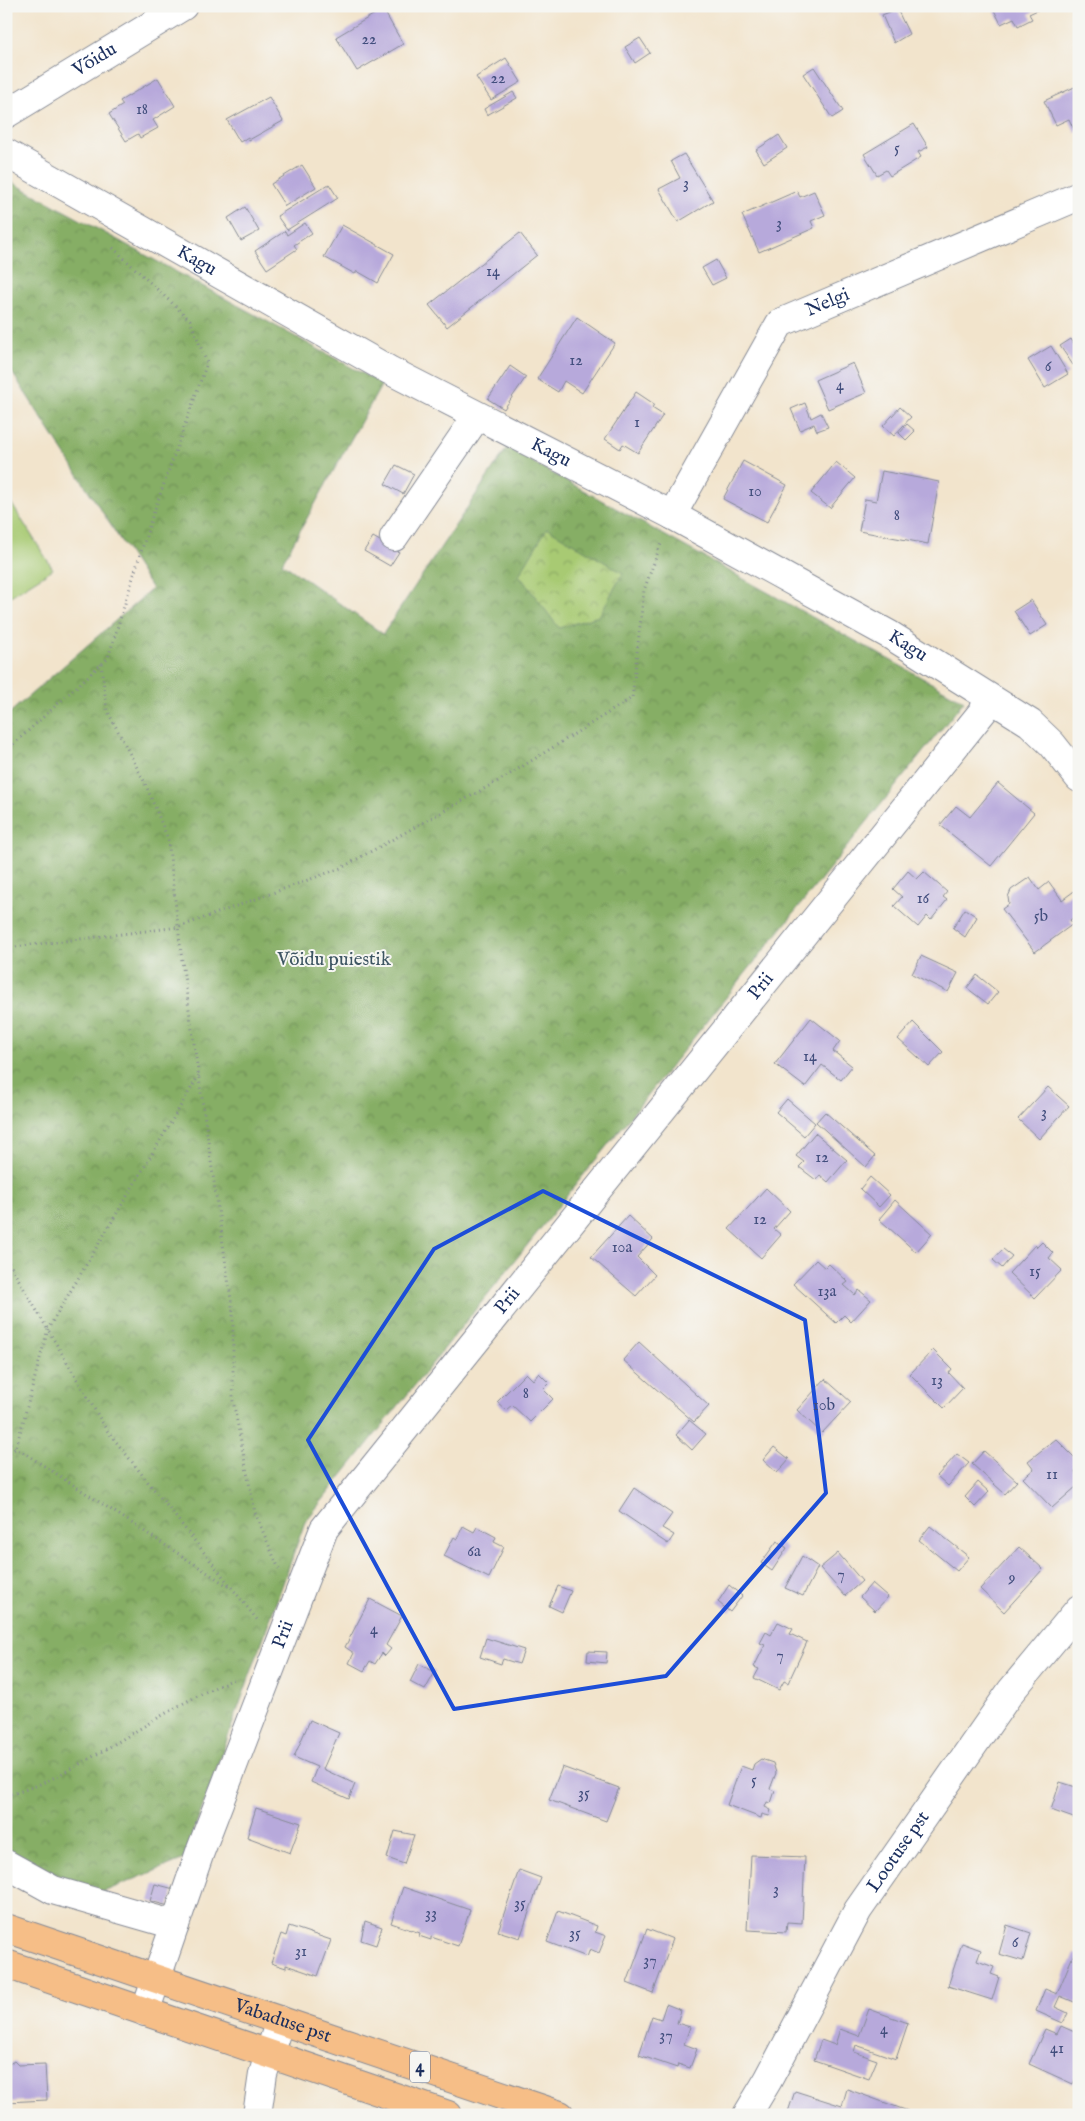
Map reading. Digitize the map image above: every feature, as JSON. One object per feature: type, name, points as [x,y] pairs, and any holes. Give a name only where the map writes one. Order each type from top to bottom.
[{"type":"highway","name":"Vabaduse pst","points":[[6,1928],[560,2115]]},
{"type":"highway","name":"Vabaduse pst","points":[[6,1964],[448,2115]]},
{"type":"street","name":"Võidu","points":[[6,114],[183,6]]},
{"type":"street","name":"Kagu","points":[[6,153],[389,370],[672,515],[890,635],[1030,723],[1052,744],[1079,778]]},
{"type":"street","name":"Nelgi","points":[[672,515],[780,323],[1079,196]]},
{"type":"street","points":[[394,537],[477,416]]},
{"type":"street","name":"Prii","points":[[146,2012],[175,1925],[274,1655],[324,1529],[992,700]]},
{"type":"street","name":"Lootuse pst","points":[[747,2115],[768,2080],[858,1910],[1011,1691],[1079,1609]]},
{"type":"street","points":[[6,1864],[53,1890],[175,1925]]},
{"type":"street","points":[[257,2115],[269,2054],[280,2020]]},
{"type":"path","points":[[6,751],[108,658],[151,520],[207,363],[190,320],[111,245]]},
{"type":"path","points":[[6,948],[179,927],[341,868],[507,776],[632,698],[644,590],[672,515]]},
{"type":"path","points":[[101,664],[107,710],[145,783],[168,839],[233,1313],[233,1401],[254,1513],[294,1604]]},
{"type":"path","points":[[6,1456],[16,1448],[48,1329],[199,1075]]},
{"type":"path","points":[[6,1258],[106,1429],[234,1590],[274,1655],[211,1688],[94,1756],[32,1789],[6,1795]]},
{"type":"path","points":[[6,1441],[234,1590]]},
{"type":"highlighted area","points":[[543,1191],[805,1320],[826,1493],[666,1676],[454,1709],[308,1440],[434,1249]]},
{"type":"green space","name":"Võidu puiestik","points":[[6,179],[382,384],[282,563],[383,634],[507,448],[964,701],[305,1522],[184,1859],[76,1903],[6,1880],[6,716],[152,589],[6,363]]},
{"type":"green space","points":[[6,495],[53,569],[6,599]]},
{"type":"green space","points":[[547,528],[623,573],[599,616],[559,628],[519,575]]},
{"type":"building","points":[[992,6],[1046,6],[1029,14],[1032,19],[1018,26],[1014,18],[1001,24]]},
{"type":"building","points":[[383,9],[403,44],[357,71],[336,37]]},
{"type":"building","points":[[897,9],[909,34],[894,43],[882,15]]},
{"type":"building","points":[[640,38],[650,53],[635,63],[625,47]]},
{"type":"building","points":[[506,58],[521,82],[491,100],[476,77]]},
{"type":"building","points":[[814,67],[843,111],[832,118],[803,74]]},
{"type":"building","points":[[158,78],[175,106],[153,120],[158,128],[140,138],[138,134],[126,141],[109,114],[123,105],[120,101]]},
{"type":"building","points":[[1079,85],[1079,131],[1075,132],[1069,119],[1056,125],[1044,101]]},
{"type":"building","points":[[513,92],[517,98],[487,115],[484,109]]},
{"type":"building","points":[[269,97],[283,121],[249,140],[248,137],[240,142],[227,120]]},
{"type":"building","points":[[914,124],[928,147],[918,152],[921,157],[890,176],[886,170],[877,175],[864,154]]},
{"type":"building","points":[[779,135],[787,148],[764,163],[756,150]]},
{"type":"building","points":[[684,154],[713,201],[678,222],[659,189],[680,178],[671,161]]},
{"type":"building","points":[[302,165],[316,187],[285,206],[271,184]]},
{"type":"building","points":[[329,184],[338,198],[287,230],[277,216]]},
{"type":"building","points":[[797,191],[800,197],[814,191],[825,215],[811,221],[814,228],[759,252],[742,215]]},
{"type":"building","points":[[245,207],[259,231],[241,241],[228,218]]},
{"type":"building","points":[[305,223],[312,233],[294,245],[297,249],[267,269],[255,251],[285,231],[287,235]]},
{"type":"building","points":[[342,225],[394,254],[378,283],[357,271],[355,274],[324,257]]},
{"type":"building","points":[[520,233],[537,255],[447,327],[429,305]]},
{"type":"building","points":[[716,260],[726,278],[712,285],[702,268]]},
{"type":"building","points":[[577,317],[615,343],[582,393],[564,381],[558,392],[537,379]]},
{"type":"building","points":[[1071,339],[1079,352],[1079,361],[1073,365],[1060,346]]},
{"type":"building","points":[[1051,346],[1068,374],[1045,388],[1028,360]]},
{"type":"building","points":[[853,363],[866,393],[828,409],[815,380]]},
{"type":"building","points":[[510,366],[526,377],[504,409],[488,399]]},
{"type":"building","points":[[636,392],[654,404],[652,408],[663,415],[638,453],[623,444],[620,449],[605,439]]},
{"type":"building","points":[[805,403],[811,418],[821,413],[828,427],[817,431],[814,424],[800,430],[791,409]]},
{"type":"building","points":[[900,407],[911,417],[894,436],[883,426]]},
{"type":"building","points":[[907,424],[915,431],[906,440],[899,433]]},
{"type":"building","points":[[743,461],[787,485],[767,522],[723,499]]},
{"type":"building","points":[[836,462],[855,478],[830,508],[811,493]]},
{"type":"building","points":[[396,465],[414,474],[403,494],[385,484]]},
{"type":"building","points":[[882,471],[939,482],[928,544],[859,531],[865,499],[876,501]]},
{"type":"building","points":[[373,537],[399,552],[390,566],[364,551]]},
{"type":"building","points":[[1031,600],[1047,625],[1030,636],[1014,611]]},
{"type":"building","points":[[998,783],[1034,813],[991,866],[940,825],[956,806],[970,817]]},
{"type":"building","points":[[908,871],[917,879],[924,872],[947,892],[943,897],[947,900],[931,920],[927,916],[918,927],[894,906],[902,897],[893,889]]},
{"type":"building","points":[[1030,877],[1039,890],[1049,882],[1062,900],[1077,889],[1079,891],[1079,914],[1070,920],[1073,924],[1035,952],[1002,909],[1009,904],[1008,897],[1011,890]]},
{"type":"building","points":[[965,909],[977,917],[965,937],[953,928]]},
{"type":"building","points":[[921,956],[958,973],[948,992],[912,974]]},
{"type":"building","points":[[977,975],[998,992],[988,1004],[967,988]]},
{"type":"building","points":[[811,1018],[840,1041],[833,1051],[852,1066],[841,1080],[822,1065],[805,1087],[775,1064]]},
{"type":"building","points":[[913,1022],[943,1052],[929,1067],[898,1039]]},
{"type":"building","points":[[1048,1087],[1069,1106],[1039,1139],[1018,1119]]},
{"type":"building","points":[[787,1099],[815,1123],[804,1136],[776,1112]]},
{"type":"building","points":[[825,1112],[875,1156],[866,1167],[816,1122]]},
{"type":"building","points":[[815,1133],[847,1160],[828,1182],[820,1175],[816,1180],[799,1167],[804,1162],[796,1156]]},
{"type":"building","points":[[870,1177],[890,1195],[879,1207],[860,1189]]},
{"type":"building","points":[[766,1188],[790,1211],[774,1229],[781,1235],[761,1258],[729,1229]]},
{"type":"building","points":[[895,1200],[932,1234],[916,1252],[879,1219]]},
{"type":"building","points":[[628,1216],[653,1239],[637,1257],[655,1275],[636,1296],[591,1257]]},
{"type":"building","points":[[1042,1242],[1053,1253],[1049,1258],[1062,1270],[1035,1298],[1009,1273],[1035,1245],[1037,1247]]},
{"type":"building","points":[[1003,1249],[1012,1256],[1002,1268],[993,1260]]},
{"type":"building","points":[[816,1260],[825,1268],[829,1264],[848,1282],[844,1285],[855,1295],[859,1290],[871,1300],[851,1322],[844,1315],[836,1323],[793,1284]]},
{"type":"building","points":[[639,1342],[709,1406],[694,1422],[623,1360]]},
{"type":"building","points":[[933,1350],[952,1369],[949,1373],[963,1388],[944,1408],[910,1374]]},
{"type":"building","points":[[526,1373],[533,1380],[539,1373],[549,1383],[543,1389],[553,1399],[530,1422],[512,1405],[506,1410],[497,1402]]},
{"type":"building","points":[[825,1379],[851,1402],[822,1433],[797,1410]]},
{"type":"building","points":[[689,1420],[706,1434],[692,1450],[676,1435]]},
{"type":"building","points":[[1056,1439],[1079,1462],[1079,1467],[1075,1471],[1078,1480],[1077,1486],[1052,1508],[1023,1478],[1034,1469],[1028,1461]]},
{"type":"building","points":[[774,1447],[789,1459],[777,1473],[763,1460]]},
{"type":"building","points":[[984,1451],[1017,1481],[1005,1494],[972,1464]]},
{"type":"building","points":[[957,1454],[969,1463],[948,1486],[937,1476]]},
{"type":"building","points":[[978,1482],[989,1492],[975,1507],[965,1497]]},
{"type":"building","points":[[634,1488],[672,1514],[662,1528],[674,1535],[668,1544],[619,1511]]},
{"type":"building","points":[[463,1526],[474,1532],[477,1527],[496,1537],[494,1542],[504,1547],[489,1578],[444,1556],[454,1537],[457,1539]]},
{"type":"building","points":[[930,1526],[969,1557],[957,1571],[919,1540]]},
{"type":"building","points":[[777,1541],[787,1548],[772,1571],[761,1563]]},
{"type":"building","points":[[1019,1547],[1043,1569],[1004,1612],[980,1589]]},
{"type":"building","points":[[838,1553],[862,1581],[845,1596],[820,1568]]},
{"type":"building","points":[[802,1556],[818,1567],[803,1596],[785,1588]]},
{"type":"building","points":[[872,1583],[888,1597],[875,1611],[860,1597]]},
{"type":"building","points":[[729,1585],[742,1596],[730,1612],[718,1602]]},
{"type":"building","points":[[558,1586],[571,1591],[562,1612],[549,1606]]},
{"type":"building","points":[[370,1599],[402,1616],[386,1645],[391,1649],[385,1656],[382,1653],[375,1664],[370,1661],[364,1671],[349,1663],[354,1653],[345,1647]]},
{"type":"building","points":[[778,1622],[793,1629],[790,1634],[807,1642],[788,1683],[784,1681],[779,1690],[754,1678],[759,1669],[754,1667],[765,1645],[760,1643],[766,1632],[771,1635]]},
{"type":"building","points":[[486,1638],[524,1650],[519,1664],[503,1659],[501,1664],[480,1657]]},
{"type":"building","points":[[588,1651],[607,1652],[606,1663],[587,1661]]},
{"type":"building","points":[[419,1664],[435,1672],[425,1690],[410,1682]]},
{"type":"building","points":[[310,1720],[339,1733],[323,1769],[355,1784],[349,1799],[311,1782],[317,1767],[294,1757]]},
{"type":"building","points":[[761,1759],[773,1763],[776,1773],[770,1789],[775,1791],[771,1803],[767,1802],[765,1807],[771,1810],[769,1816],[762,1814],[761,1818],[727,1805],[741,1766],[752,1770],[754,1764]]},
{"type":"building","points":[[562,1767],[619,1788],[606,1821],[549,1800]]},
{"type":"building","points":[[1060,1782],[1079,1788],[1079,1820],[1051,1810]]},
{"type":"building","points":[[256,1808],[301,1823],[290,1853],[247,1837]]},
{"type":"building","points":[[395,1831],[414,1835],[404,1864],[387,1858]]},
{"type":"building","points":[[751,1855],[805,1857],[802,1923],[787,1922],[786,1932],[747,1930]]},
{"type":"building","points":[[519,1870],[541,1878],[520,1938],[498,1931]]},
{"type":"building","points":[[155,1884],[174,1889],[169,1906],[150,1901]]},
{"type":"building","points":[[403,1887],[470,1910],[458,1946],[431,1937],[431,1940],[419,1936],[420,1933],[391,1923]]},
{"type":"building","points":[[558,1911],[597,1926],[595,1932],[606,1936],[599,1953],[590,1949],[587,1957],[547,1942]]},
{"type":"building","points":[[365,1921],[382,1927],[376,1945],[361,1940]]},
{"type":"building","points":[[1007,1925],[1031,1933],[1023,1961],[999,1954]]},
{"type":"building","points":[[289,1926],[331,1940],[318,1976],[286,1965],[286,1968],[271,1963],[281,1934],[286,1936]]},
{"type":"building","points":[[647,1929],[673,1939],[653,1993],[627,1983]]},
{"type":"building","points":[[962,1943],[981,1950],[977,1961],[994,1967],[991,1974],[999,1977],[992,2000],[948,1986]]},
{"type":"building","points":[[1074,1953],[1079,1955],[1079,2004],[1060,1996],[1055,2007],[1068,2013],[1063,2023],[1036,2011],[1045,1989],[1057,1994]]},
{"type":"building","points":[[666,2004],[681,2010],[677,2023],[690,2027],[684,2044],[697,2049],[690,2068],[678,2064],[677,2068],[639,2055],[652,2016],[661,2019]]},
{"type":"building","points":[[869,2009],[908,2023],[896,2059],[856,2045],[854,2052],[877,2060],[869,2079],[814,2060],[821,2040],[835,2045],[840,2029],[859,2036]]},
{"type":"building","points":[[1061,2026],[1079,2034],[1079,2071],[1073,2084],[1029,2064],[1045,2029],[1057,2034]]},
{"type":"building","points":[[14,2061],[18,2065],[45,2064],[47,2100],[6,2102],[6,2066]]},
{"type":"building","points":[[847,2089],[908,2111],[906,2115],[787,2115],[795,2091],[842,2106]]}]
